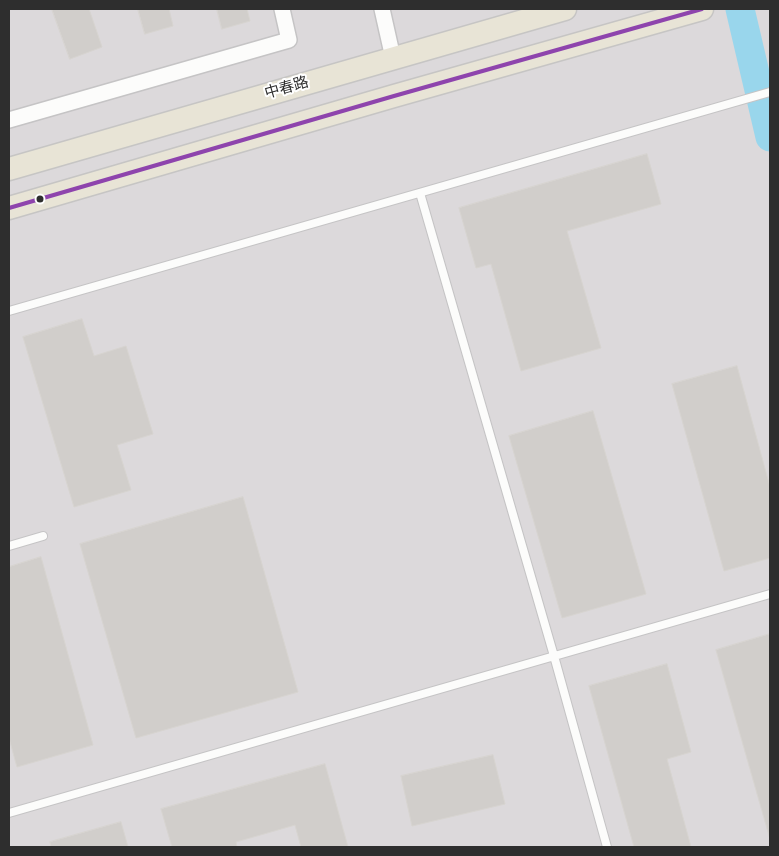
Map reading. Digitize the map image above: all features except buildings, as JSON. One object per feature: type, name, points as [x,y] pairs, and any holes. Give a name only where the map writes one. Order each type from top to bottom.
[{"type":"main road","name":"中春路","points":[[9,170],[565,9]]},
{"type":"main road","points":[[9,208],[702,9]]},
{"type":"street","points":[[9,120],[289,40],[282,9]]},
{"type":"street","points":[[382,9],[393,58]]},
{"type":"lane","points":[[9,311],[770,92]]},
{"type":"lane","points":[[420,193],[554,656],[607,847]]},
{"type":"lane","points":[[9,546],[43,536]]},
{"type":"lane","points":[[9,813],[770,594]]},
{"type":"shaded area","points":[[9,9],[770,9],[770,847],[9,847]]},
{"type":"waterway","points":[[740,9],[770,137]]},
{"type":"transit line","points":[[9,208],[702,9]]}]
